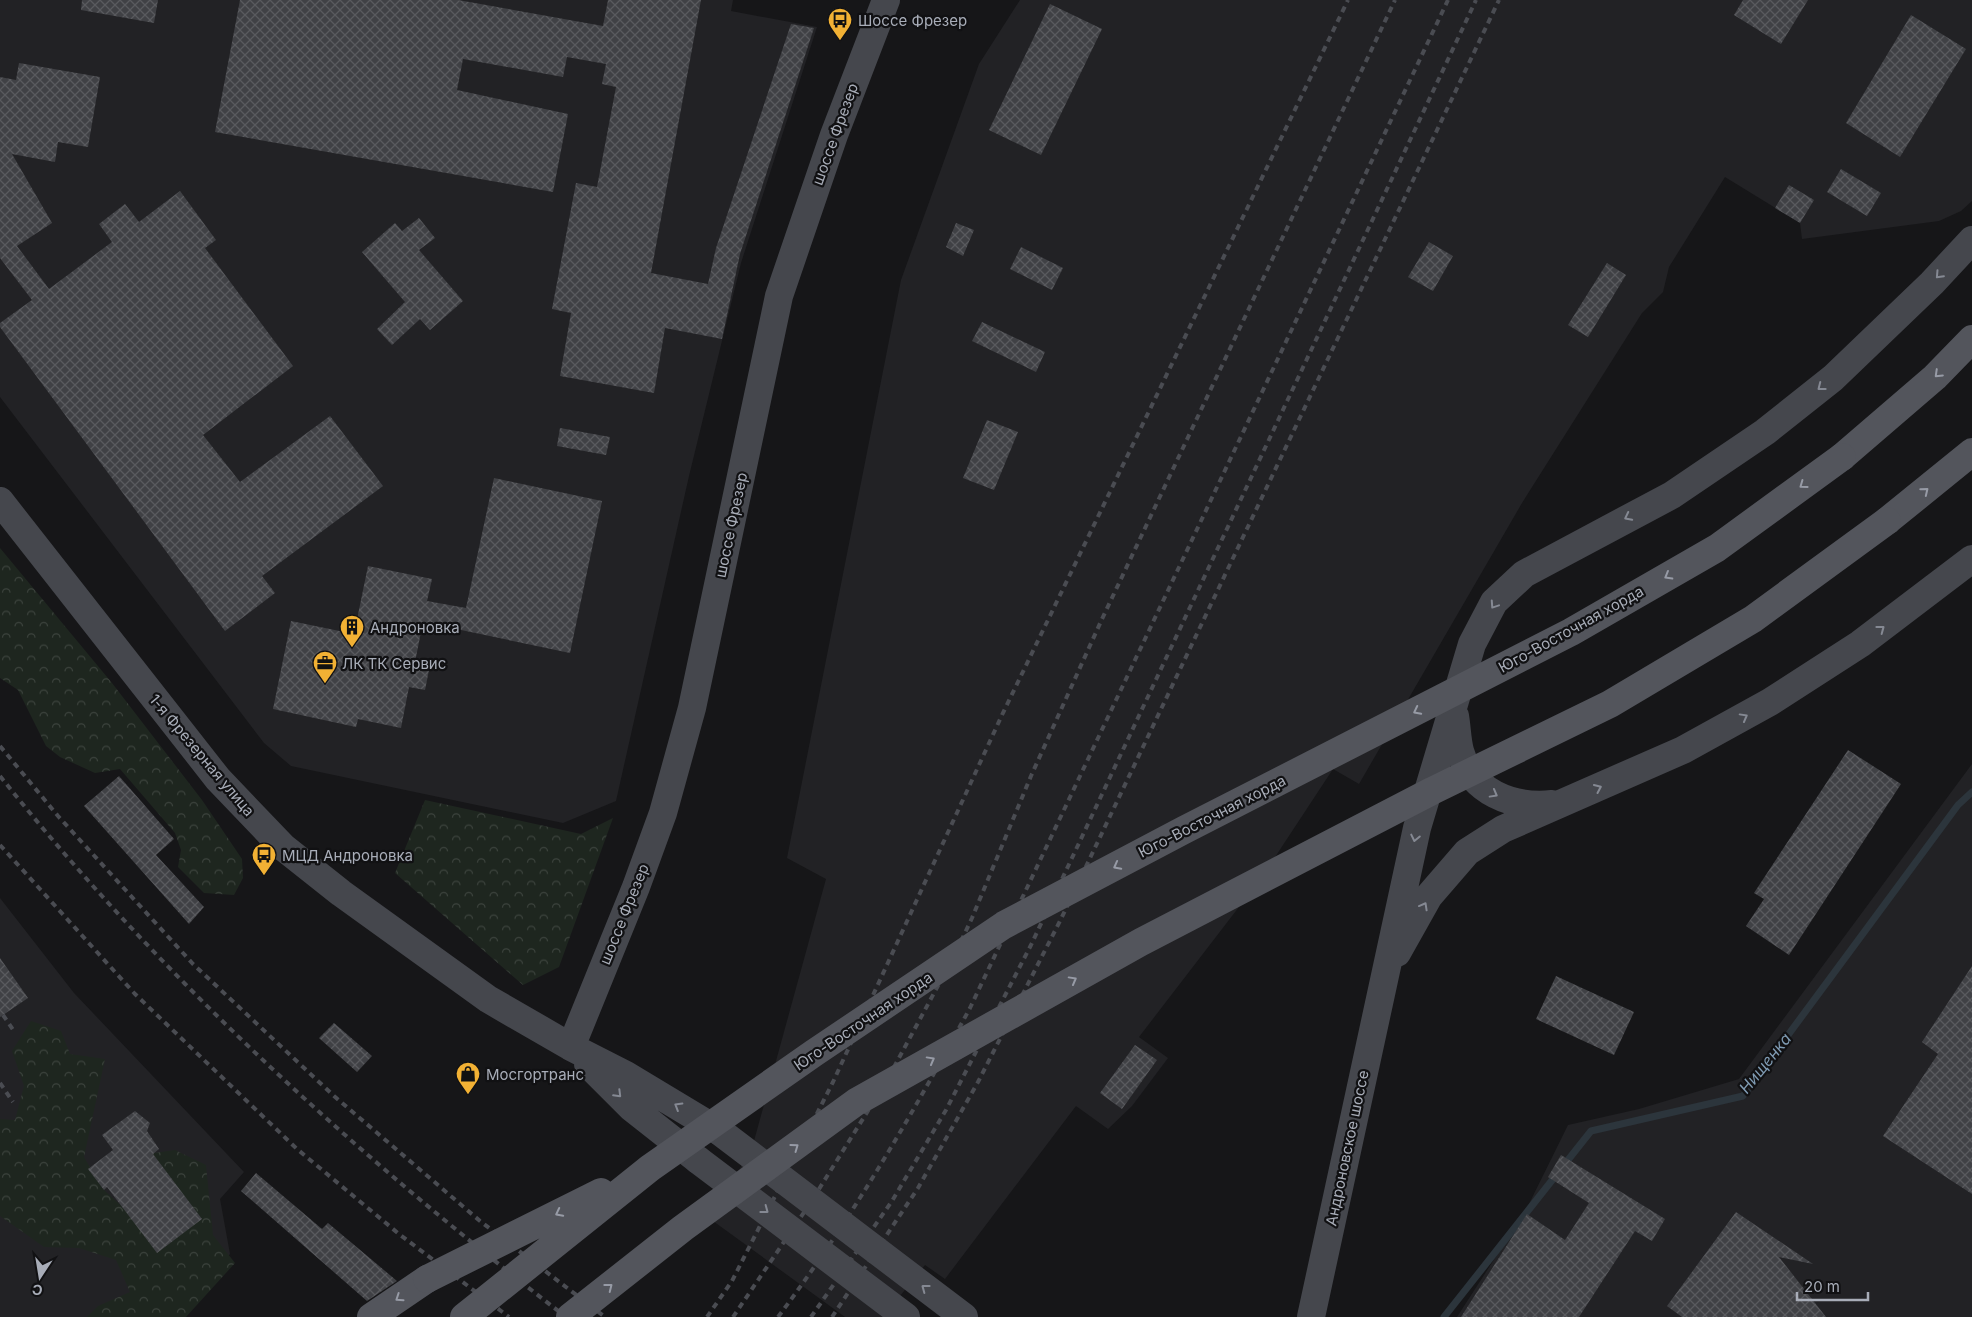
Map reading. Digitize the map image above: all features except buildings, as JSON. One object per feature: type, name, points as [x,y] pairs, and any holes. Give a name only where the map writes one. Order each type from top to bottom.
[{"type":"main road","name":"Юго-Восточная хорда","points":[[464,1317],[650,1168],[814,1053],[1004,925],[1571,632],[1717,548],[1842,457],[1935,377],[1972,339]]},
{"type":"main road","points":[[570,1317],[684,1228],[856,1102],[1141,942],[1432,791],[1610,704],[1753,619],[1887,521],[1972,452]]},
{"type":"main road","points":[[370,1317],[427,1279],[650,1168]]},
{"type":"street","name":"шоссе Фрезер","points":[[571,1047],[636,887],[663,813],[692,708],[779,296],[834,135],[886,0]]},
{"type":"street","name":"Андроновское шоссе","points":[[1311,1317],[1417,828],[1472,644],[1494,602],[1524,574],[1672,495],[1765,432],[1833,378],[1932,283],[1972,240]]},
{"type":"street","name":"1-я Фрезерная улица","points":[[0,501],[218,779],[283,847],[341,894],[488,999],[571,1047],[626,1075],[719,1131],[964,1317]]},
{"type":"street","points":[[1383,979],[1430,896],[1467,852],[1502,829],[1683,750],[1770,702],[1860,644],[1972,559]]},
{"type":"street","points":[[1454,707],[1460,751],[1468,772],[1480,785],[1498,797],[1518,803],[1536,806],[1567,802]]},
{"type":"street","name":"1-я Фрезерная улица","points":[[571,1047],[632,1108],[906,1317]]},
{"type":"shaded area","points":[[0,0],[733,0],[731,11],[817,27],[741,263],[689,476],[616,801],[563,823],[291,766],[264,743],[0,397]]},
{"type":"shaded area","points":[[1020,0],[1972,0],[1972,201],[1961,211],[1939,221],[1802,239],[1800,223],[1725,177],[1669,267],[1663,292],[1642,313],[1522,503],[1359,784],[1333,769],[1262,877],[1139,1037],[1168,1058],[1132,1106],[1108,1129],[1076,1106],[945,1279],[925,1265],[883,1317],[845,1317],[713,1221],[754,1141],[826,879],[787,858],[901,280],[979,64]]},
{"type":"shaded area","points":[[1972,764],[1972,1317],[1457,1317],[1526,1210],[1568,1125],[1639,1109],[1739,1079]]},
{"type":"shaded area","points":[[0,898],[74,993],[244,1172],[220,1199],[230,1254],[172,1317],[0,1317]]},
{"type":"green space","points":[[0,548],[112,683],[202,800],[242,859],[243,878],[234,895],[204,893],[178,867],[181,850],[175,833],[120,769],[95,773],[60,757],[46,746],[18,690],[0,678]]},
{"type":"green space","points":[[425,800],[581,834],[613,818],[559,967],[523,985],[395,873]]},
{"type":"green space","points":[[31,1021],[61,1031],[70,1054],[105,1059],[84,1157],[102,1188],[128,1212],[140,1155],[175,1150],[206,1165],[213,1235],[235,1263],[186,1317],[87,1317],[98,1306],[130,1292],[116,1260],[79,1248],[44,1247],[0,1216],[0,1119],[15,1120],[24,1086],[12,1051]]},
{"type":"waterway","name":"Нищенка","points":[[1564,1165],[1591,1131],[1743,1096],[1958,805],[1972,792]]},
{"type":"waterway","name":"Нищенка","points":[[1444,1317],[1557,1174]]},
{"type":"railway","points":[[707,1317],[732,1281],[833,1082],[1002,715],[1348,0]]},
{"type":"railway","points":[[733,1317],[809,1205],[886,1082],[954,956],[972,918],[1031,776],[1102,619],[1395,0]]},
{"type":"railway","points":[[778,1317],[856,1205],[926,1088],[970,1008],[1448,0]]},
{"type":"railway","points":[[811,1317],[892,1201],[946,1110],[1031,945],[1476,0]]},
{"type":"railway","points":[[832,1317],[918,1188],[978,1082],[1061,919],[1499,0]]},
{"type":"railway","points":[[0,746],[58,816],[193,964],[334,1096],[480,1221],[605,1317]]},
{"type":"railway","points":[[0,776],[63,852],[128,925],[266,1063],[413,1194],[566,1317]]},
{"type":"railway","points":[[0,845],[135,994],[297,1149],[399,1234],[509,1317]]},
{"type":"railway","points":[[3,1015],[14,1031]]},
{"type":"railway","points":[[0,1083],[13,1102]]},
{"type":"place","name":"Шоссе Фрезер","points":[[840,41]]},
{"type":"place","name":"Андроновка","points":[[352,648]]},
{"type":"place","name":"ЛК ТК Сервис","points":[[325,684]]},
{"type":"place","name":"МЦД Андроновка","points":[[264,876]]},
{"type":"place","name":"Мосгортранс","points":[[468,1095]]}]
